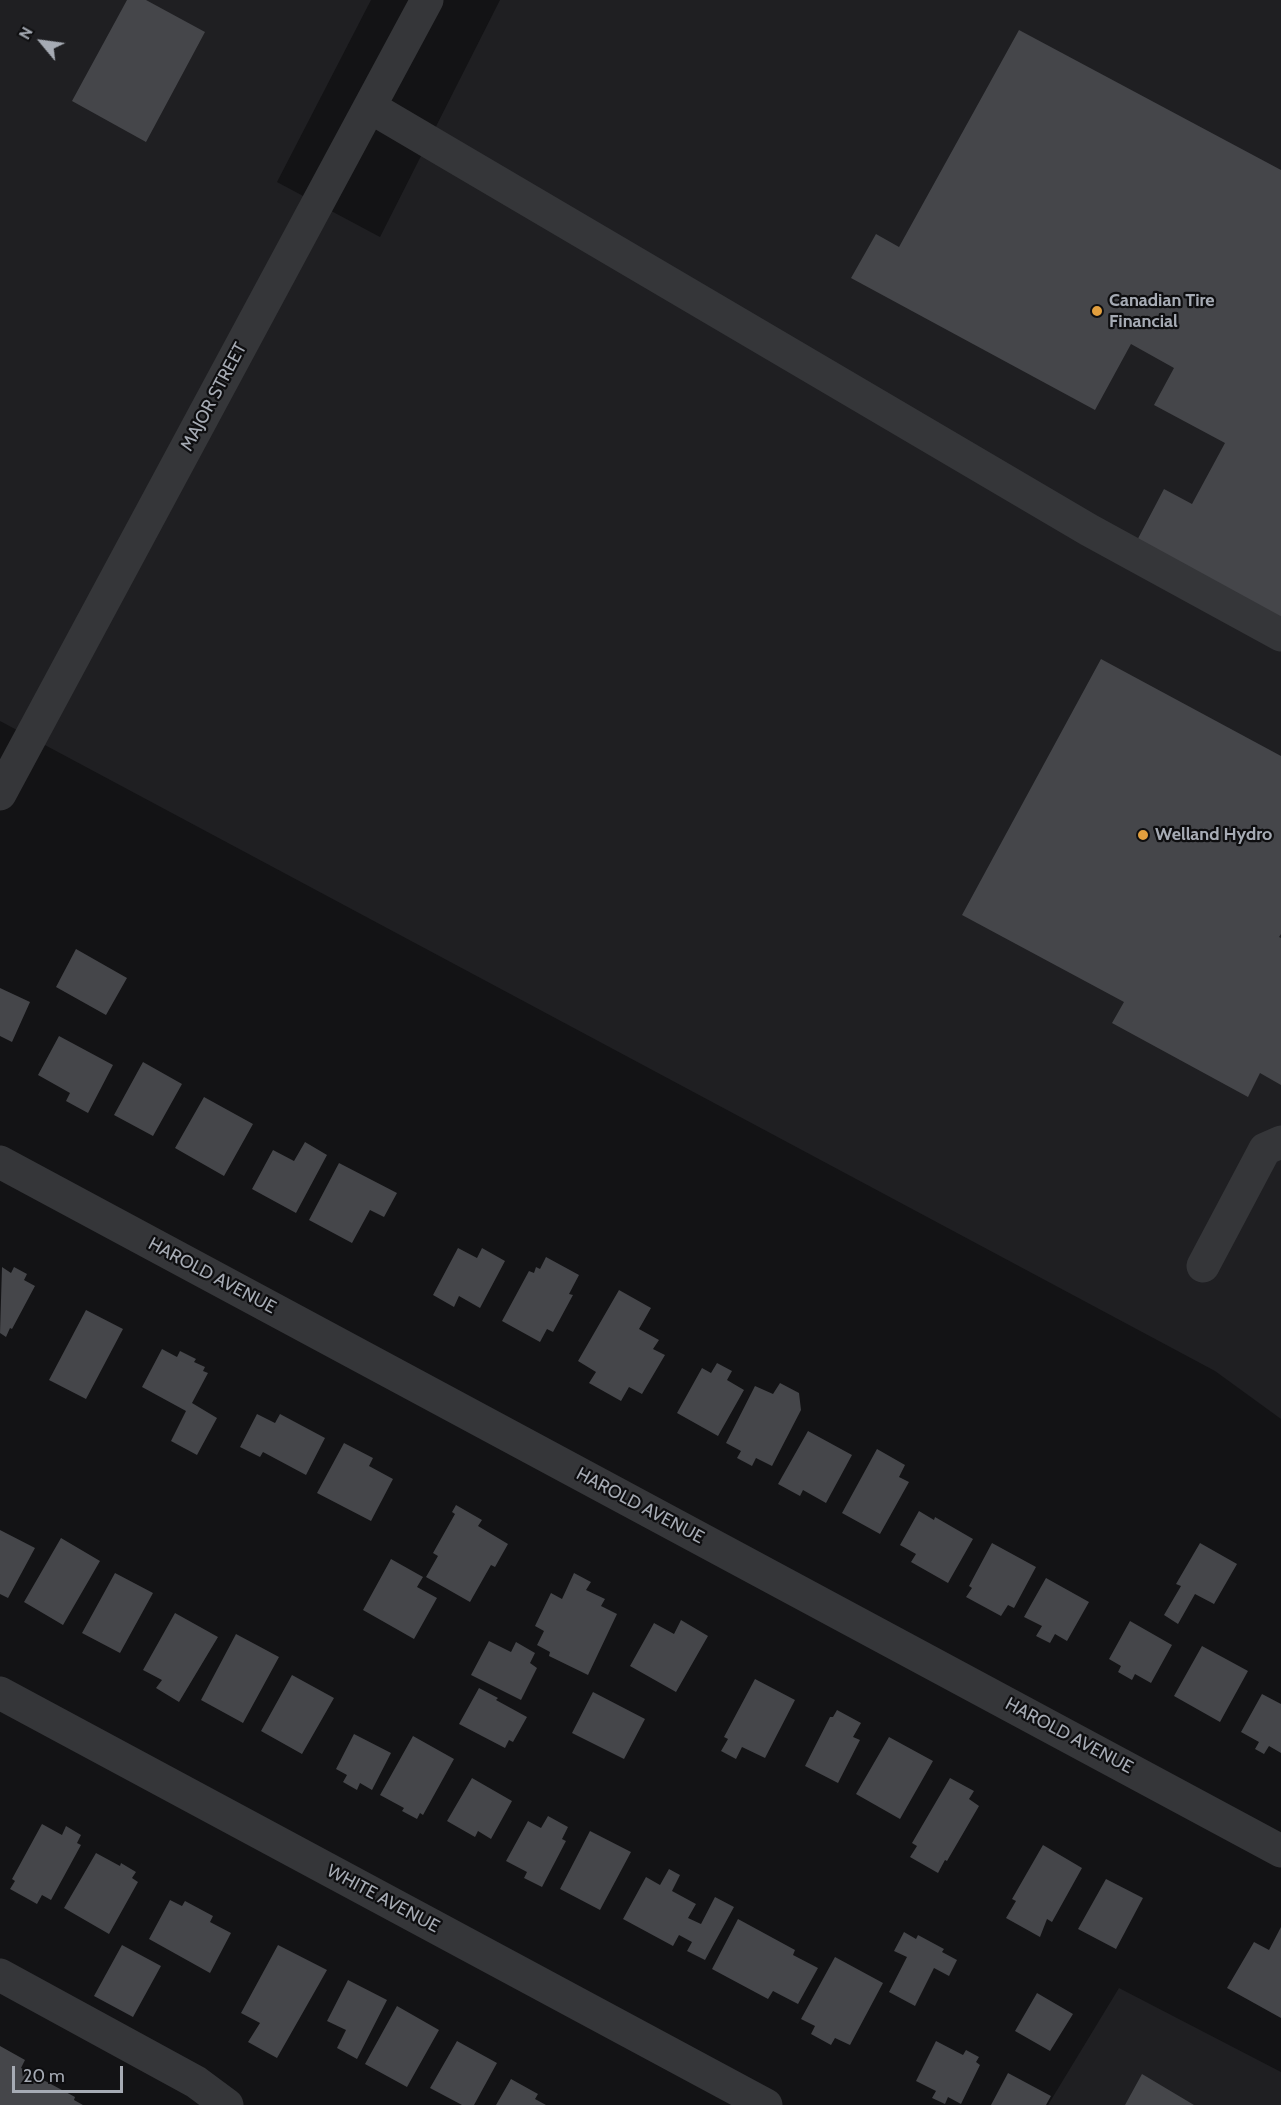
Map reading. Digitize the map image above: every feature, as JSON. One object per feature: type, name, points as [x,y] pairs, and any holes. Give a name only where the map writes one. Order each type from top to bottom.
[{"type":"street","name":"MAJOR STREET","points":[[0,794],[427,0]]},
{"type":"street","points":[[370,107],[1089,530],[1281,635]]},
{"type":"street","points":[[1203,1266],[1265,1149],[1281,1142]]},
{"type":"street","name":"HAROLD AVENUE","points":[[0,1162],[1281,1851]]},
{"type":"street","name":"WHITE AVENUE","points":[[0,1693],[766,2105]]},
{"type":"street","points":[[0,1975],[196,2082],[227,2105]]},
{"type":"shaded area","points":[[0,0],[371,0],[277,182],[380,237],[500,0],[1281,0],[1281,1419],[1215,1371],[0,721]]},
{"type":"shaded area","points":[[1119,1988],[1281,2072],[1281,2105],[1048,2105]]},
{"type":"building","points":[[127,0],[146,0],[205,32],[146,142],[72,101]]},
{"type":"building","name":"Canadian Tire Financial","points":[[1019,30],[1281,170],[1281,628],[1133,548],[1164,489],[1192,504],[1225,443],[1154,405],[1174,368],[1131,344],[1095,410],[851,278],[876,234],[899,247]]},
{"type":"building","name":"Welland Hydro","points":[[1101,659],[1281,756],[1281,934],[1279,937],[1281,938],[1281,1085],[1260,1073],[1248,1097],[1112,1023],[1124,1002],[962,915]]},
{"type":"building","points":[[76,949],[127,978],[106,1015],[56,987]]},
{"type":"building","points":[[0,988],[30,1002],[12,1042],[0,1036]]},
{"type":"building","points":[[59,1036],[113,1065],[88,1113],[66,1101],[70,1093],[38,1075]]},
{"type":"building","points":[[143,1062],[182,1084],[153,1136],[114,1115]]},
{"type":"building","points":[[204,1097],[253,1124],[224,1176],[175,1148]]},
{"type":"building","points":[[305,1142],[327,1155],[296,1213],[252,1189],[273,1150],[294,1161]]},
{"type":"building","points":[[339,1163],[397,1193],[384,1217],[370,1210],[352,1243],[309,1220]]},
{"type":"building","points":[[458,1248],[477,1258],[482,1248],[505,1261],[480,1308],[459,1296],[454,1307],[433,1295]]},
{"type":"building","points":[[546,1257],[579,1275],[569,1294],[573,1295],[553,1332],[547,1329],[540,1342],[502,1321],[529,1271],[534,1273],[536,1267],[540,1269]]},
{"type":"building","points":[[2,1267],[11,1273],[14,1267],[27,1274],[24,1280],[35,1286],[6,1337],[0,1333]]},
{"type":"building","points":[[619,1290],[651,1308],[639,1329],[659,1340],[653,1349],[665,1355],[642,1394],[629,1387],[621,1401],[589,1383],[596,1372],[578,1361]]},
{"type":"building","points":[[86,1310],[123,1329],[86,1399],[49,1380]]},
{"type":"building","points":[[162,1349],[177,1357],[180,1351],[196,1359],[194,1362],[205,1367],[203,1371],[208,1373],[192,1403],[217,1418],[197,1455],[171,1441],[186,1411],[142,1387]]},
{"type":"building","points":[[717,1363],[732,1371],[727,1380],[744,1390],[718,1436],[677,1413],[702,1368],[711,1373]]},
{"type":"building","points":[[780,1383],[799,1393],[801,1410],[772,1466],[756,1458],[752,1466],[737,1458],[741,1451],[726,1443],[755,1386],[773,1394]]},
{"type":"building","points":[[257,1414],[275,1423],[280,1414],[325,1438],[306,1475],[263,1452],[260,1457],[240,1447]]},
{"type":"building","points":[[808,1431],[852,1455],[826,1503],[803,1490],[800,1496],[778,1484]]},
{"type":"building","points":[[344,1443],[373,1458],[369,1466],[393,1479],[371,1521],[317,1493]]},
{"type":"building","points":[[877,1449],[905,1465],[899,1477],[909,1482],[880,1534],[842,1513]]},
{"type":"building","points":[[456,1505],[482,1520],[478,1526],[508,1544],[495,1567],[491,1565],[470,1602],[426,1577],[438,1556],[433,1553],[455,1514],[452,1512]]},
{"type":"building","points":[[919,1511],[934,1520],[935,1517],[973,1539],[948,1583],[911,1562],[916,1554],[900,1545]]},
{"type":"building","points":[[0,1530],[35,1548],[8,1598],[0,1594]]},
{"type":"building","points":[[61,1538],[100,1561],[63,1625],[24,1602]]},
{"type":"building","points":[[992,1543],[1036,1567],[1014,1608],[1008,1605],[1001,1616],[966,1597],[972,1588],[969,1586]]},
{"type":"building","points":[[1200,1543],[1237,1564],[1214,1604],[1195,1594],[1178,1624],[1164,1615],[1181,1586],[1176,1584]]},
{"type":"building","points":[[391,1559],[423,1577],[417,1587],[437,1598],[414,1639],[363,1610]]},
{"type":"building","points":[[115,1573],[153,1593],[120,1653],[82,1633]]},
{"type":"building","points":[[574,1573],[591,1582],[586,1590],[605,1599],[601,1606],[617,1614],[588,1675],[549,1656],[550,1652],[537,1645],[544,1631],[535,1626],[551,1593],[562,1599]]},
{"type":"building","points":[[1046,1578],[1089,1602],[1067,1641],[1055,1634],[1050,1643],[1036,1636],[1042,1626],[1024,1617]]},
{"type":"building","points":[[175,1613],[218,1637],[179,1702],[156,1688],[162,1680],[143,1670]]},
{"type":"building","points":[[681,1620],[708,1636],[676,1692],[630,1666],[654,1623],[674,1634]]},
{"type":"building","points":[[1130,1621],[1172,1645],[1151,1683],[1135,1674],[1132,1680],[1118,1672],[1121,1666],[1109,1659]]},
{"type":"building","points":[[236,1634],[279,1657],[243,1723],[201,1700]]},
{"type":"building","points":[[489,1641],[511,1652],[516,1642],[535,1653],[530,1663],[537,1668],[521,1700],[471,1675]]},
{"type":"building","points":[[1202,1646],[1248,1671],[1220,1722],[1174,1696]]},
{"type":"building","points":[[292,1675],[334,1698],[302,1754],[261,1731]]},
{"type":"building","points":[[755,1679],[795,1700],[765,1758],[742,1747],[736,1759],[721,1751],[728,1739],[724,1737]]},
{"type":"building","points":[[479,1688],[527,1717],[513,1742],[509,1740],[505,1748],[459,1724]]},
{"type":"building","points":[[593,1692],[645,1719],[624,1759],[572,1733]]},
{"type":"building","points":[[1262,1694],[1281,1704],[1281,1753],[1269,1746],[1264,1754],[1255,1749],[1259,1742],[1241,1732]]},
{"type":"building","points":[[837,1710],[861,1723],[853,1737],[860,1740],[838,1783],[805,1766],[830,1717],[833,1717]]},
{"type":"building","points":[[354,1734],[391,1753],[372,1790],[360,1783],[357,1790],[343,1782],[347,1775],[336,1769]]},
{"type":"building","points":[[413,1736],[454,1759],[423,1815],[420,1813],[417,1819],[402,1811],[404,1808],[380,1795]]},
{"type":"building","points":[[889,1737],[933,1761],[900,1819],[856,1794]]},
{"type":"building","points":[[472,1778],[512,1801],[491,1839],[478,1831],[475,1837],[447,1821]]},
{"type":"building","points":[[950,1778],[974,1791],[969,1799],[979,1806],[938,1873],[910,1857],[917,1846],[912,1843]]},
{"type":"building","points":[[548,1816],[568,1827],[562,1839],[566,1841],[542,1887],[524,1878],[527,1872],[506,1861],[528,1821],[541,1828]]},
{"type":"building","points":[[42,1824],[62,1835],[66,1826],[81,1835],[77,1843],[81,1845],[51,1900],[42,1895],[37,1904],[10,1889],[15,1881],[12,1879]]},
{"type":"building","points":[[590,1831],[631,1852],[600,1910],[560,1889]]},
{"type":"building","points":[[1043,1845],[1082,1868],[1052,1922],[1047,1919],[1040,1937],[1006,1918],[1016,1901],[1012,1899]]},
{"type":"building","points":[[96,1853],[136,1872],[132,1878],[138,1882],[109,1934],[64,1908]]},
{"type":"building","points":[[669,1869],[680,1875],[672,1891],[696,1904],[688,1918],[701,1924],[715,1897],[734,1907],[705,1960],[687,1951],[692,1942],[679,1935],[673,1946],[623,1919],[646,1877],[660,1885]]},
{"type":"building","points":[[1106,1879],[1143,1898],[1116,1949],[1078,1929]]},
{"type":"building","points":[[170,1900],[182,1906],[185,1901],[213,1916],[210,1922],[231,1933],[210,1973],[149,1939]]},
{"type":"building","points":[[738,1919],[795,1950],[793,1955],[818,1968],[798,2004],[773,1991],[768,1999],[712,1969]]},
{"type":"building","points":[[1281,1927],[1281,2018],[1227,1988],[1254,1942],[1269,1950]]},
{"type":"building","points":[[904,1932],[916,1939],[918,1935],[944,1949],[942,1952],[957,1960],[949,1976],[934,1968],[915,2006],[889,1992],[907,1957],[894,1951]]},
{"type":"building","points":[[122,1945],[161,1966],[133,2017],[94,1996]]},
{"type":"building","points":[[278,1945],[327,1970],[277,2058],[248,2042],[260,2023],[241,2013]]},
{"type":"building","points":[[835,1957],[883,1983],[850,2045],[835,2038],[831,2045],[811,2034],[815,2026],[801,2019]]},
{"type":"building","points":[[348,1980],[387,2000],[357,2059],[337,2048],[346,2030],[327,2021]]},
{"type":"building","points":[[1037,1993],[1073,2014],[1050,2051],[1015,2031]]},
{"type":"building","points":[[397,2006],[439,2030],[407,2087],[365,2064]]},
{"type":"building","points":[[457,2041],[497,2063],[474,2105],[462,2105],[430,2088]]},
{"type":"building","points":[[936,2041],[963,2055],[966,2050],[979,2057],[976,2062],[980,2065],[961,2104],[948,2097],[945,2104],[932,2098],[936,2091],[916,2081]]},
{"type":"building","points":[[0,2046],[25,2060],[21,2068],[75,2097],[74,2100],[83,2105],[0,2105]]},
{"type":"building","points":[[1008,2073],[1051,2096],[1046,2105],[991,2105]]},
{"type":"building","points":[[1142,2074],[1194,2105],[1125,2105]]},
{"type":"building","points":[[511,2079],[538,2094],[535,2099],[546,2105],[496,2105]]},
{"type":"place","name":"Canadian Tire Financial","points":[[1097,311]]},
{"type":"place","name":"Welland Hydro","points":[[1143,835]]}]
